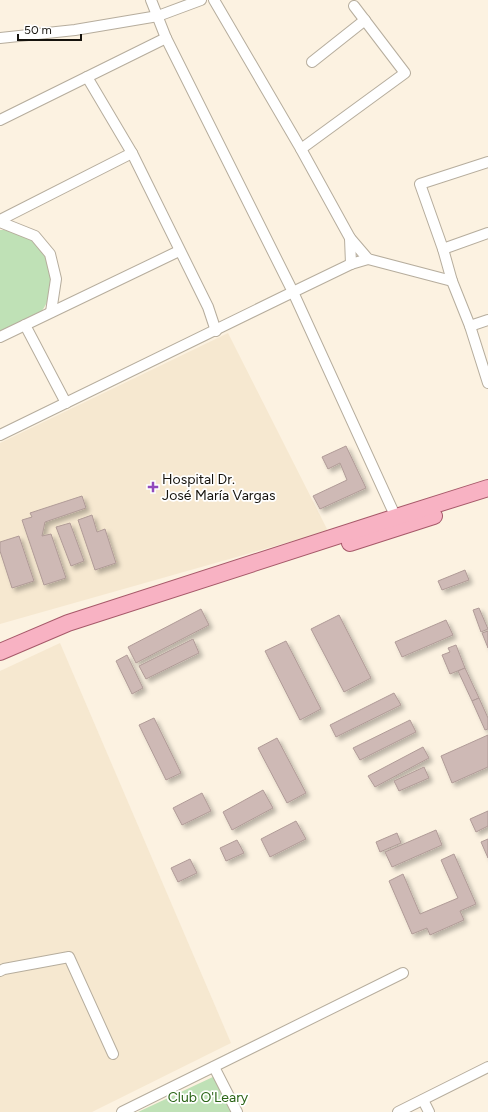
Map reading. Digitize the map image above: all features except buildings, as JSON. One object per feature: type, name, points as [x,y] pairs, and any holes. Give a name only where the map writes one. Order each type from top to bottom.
[{"type":"main road","points":[[0,662],[38,645],[122,615],[398,522],[488,488]]},
{"type":"main road","points":[[0,652],[68,623],[398,522],[488,499]]},
{"type":"street","points":[[151,0],[166,38],[293,292],[398,522]]},
{"type":"street","points":[[0,38],[75,30],[158,16],[201,0]]},
{"type":"street","points":[[214,0],[301,149],[350,238],[368,259]]},
{"type":"street","points":[[301,149],[405,73],[354,6]]},
{"type":"street","points":[[312,62],[365,20]]},
{"type":"street","points":[[0,120],[166,38]]},
{"type":"street","points":[[87,76],[132,153],[208,307],[216,331]]},
{"type":"street","points":[[0,221],[132,153]]},
{"type":"street","points":[[488,162],[420,184],[443,249],[452,281],[470,326],[488,383]]},
{"type":"street","points":[[0,221],[35,236],[50,254],[56,280],[51,312]]},
{"type":"street","points":[[443,249],[488,233]]},
{"type":"street","points":[[350,238],[351,264]]},
{"type":"street","points":[[0,337],[179,250]]},
{"type":"street","points":[[0,435],[351,264],[368,259],[452,281]]},
{"type":"street","points":[[470,326],[488,320]]},
{"type":"street","points":[[25,325],[66,403]]},
{"type":"street","points":[[0,971],[4,969],[70,958],[112,1054]]},
{"type":"street","points":[[122,1112],[403,973]]},
{"type":"street","points":[[214,1067],[237,1112]]},
{"type":"street","points":[[401,1112],[488,1067]]},
{"type":"street","points":[[423,1100],[430,1112]]},
{"type":"shaded area","name":"Hospital Dr. José María Vargas","points":[[228,333],[328,531],[0,624],[0,443]]},
{"type":"shaded area","points":[[60,643],[231,1043],[92,1112],[0,1112],[0,671]]},
{"type":"green space","points":[[0,230],[22,234],[29,237],[39,245],[46,256],[52,279],[51,290],[47,302],[41,312],[32,321],[17,328],[0,331]]},
{"type":"green space","name":"Club O'Leary","points":[[215,1076],[232,1112],[138,1112]]},
{"type":"place","name":"Hospital Dr. José María Vargas","points":[[153,487]]}]
